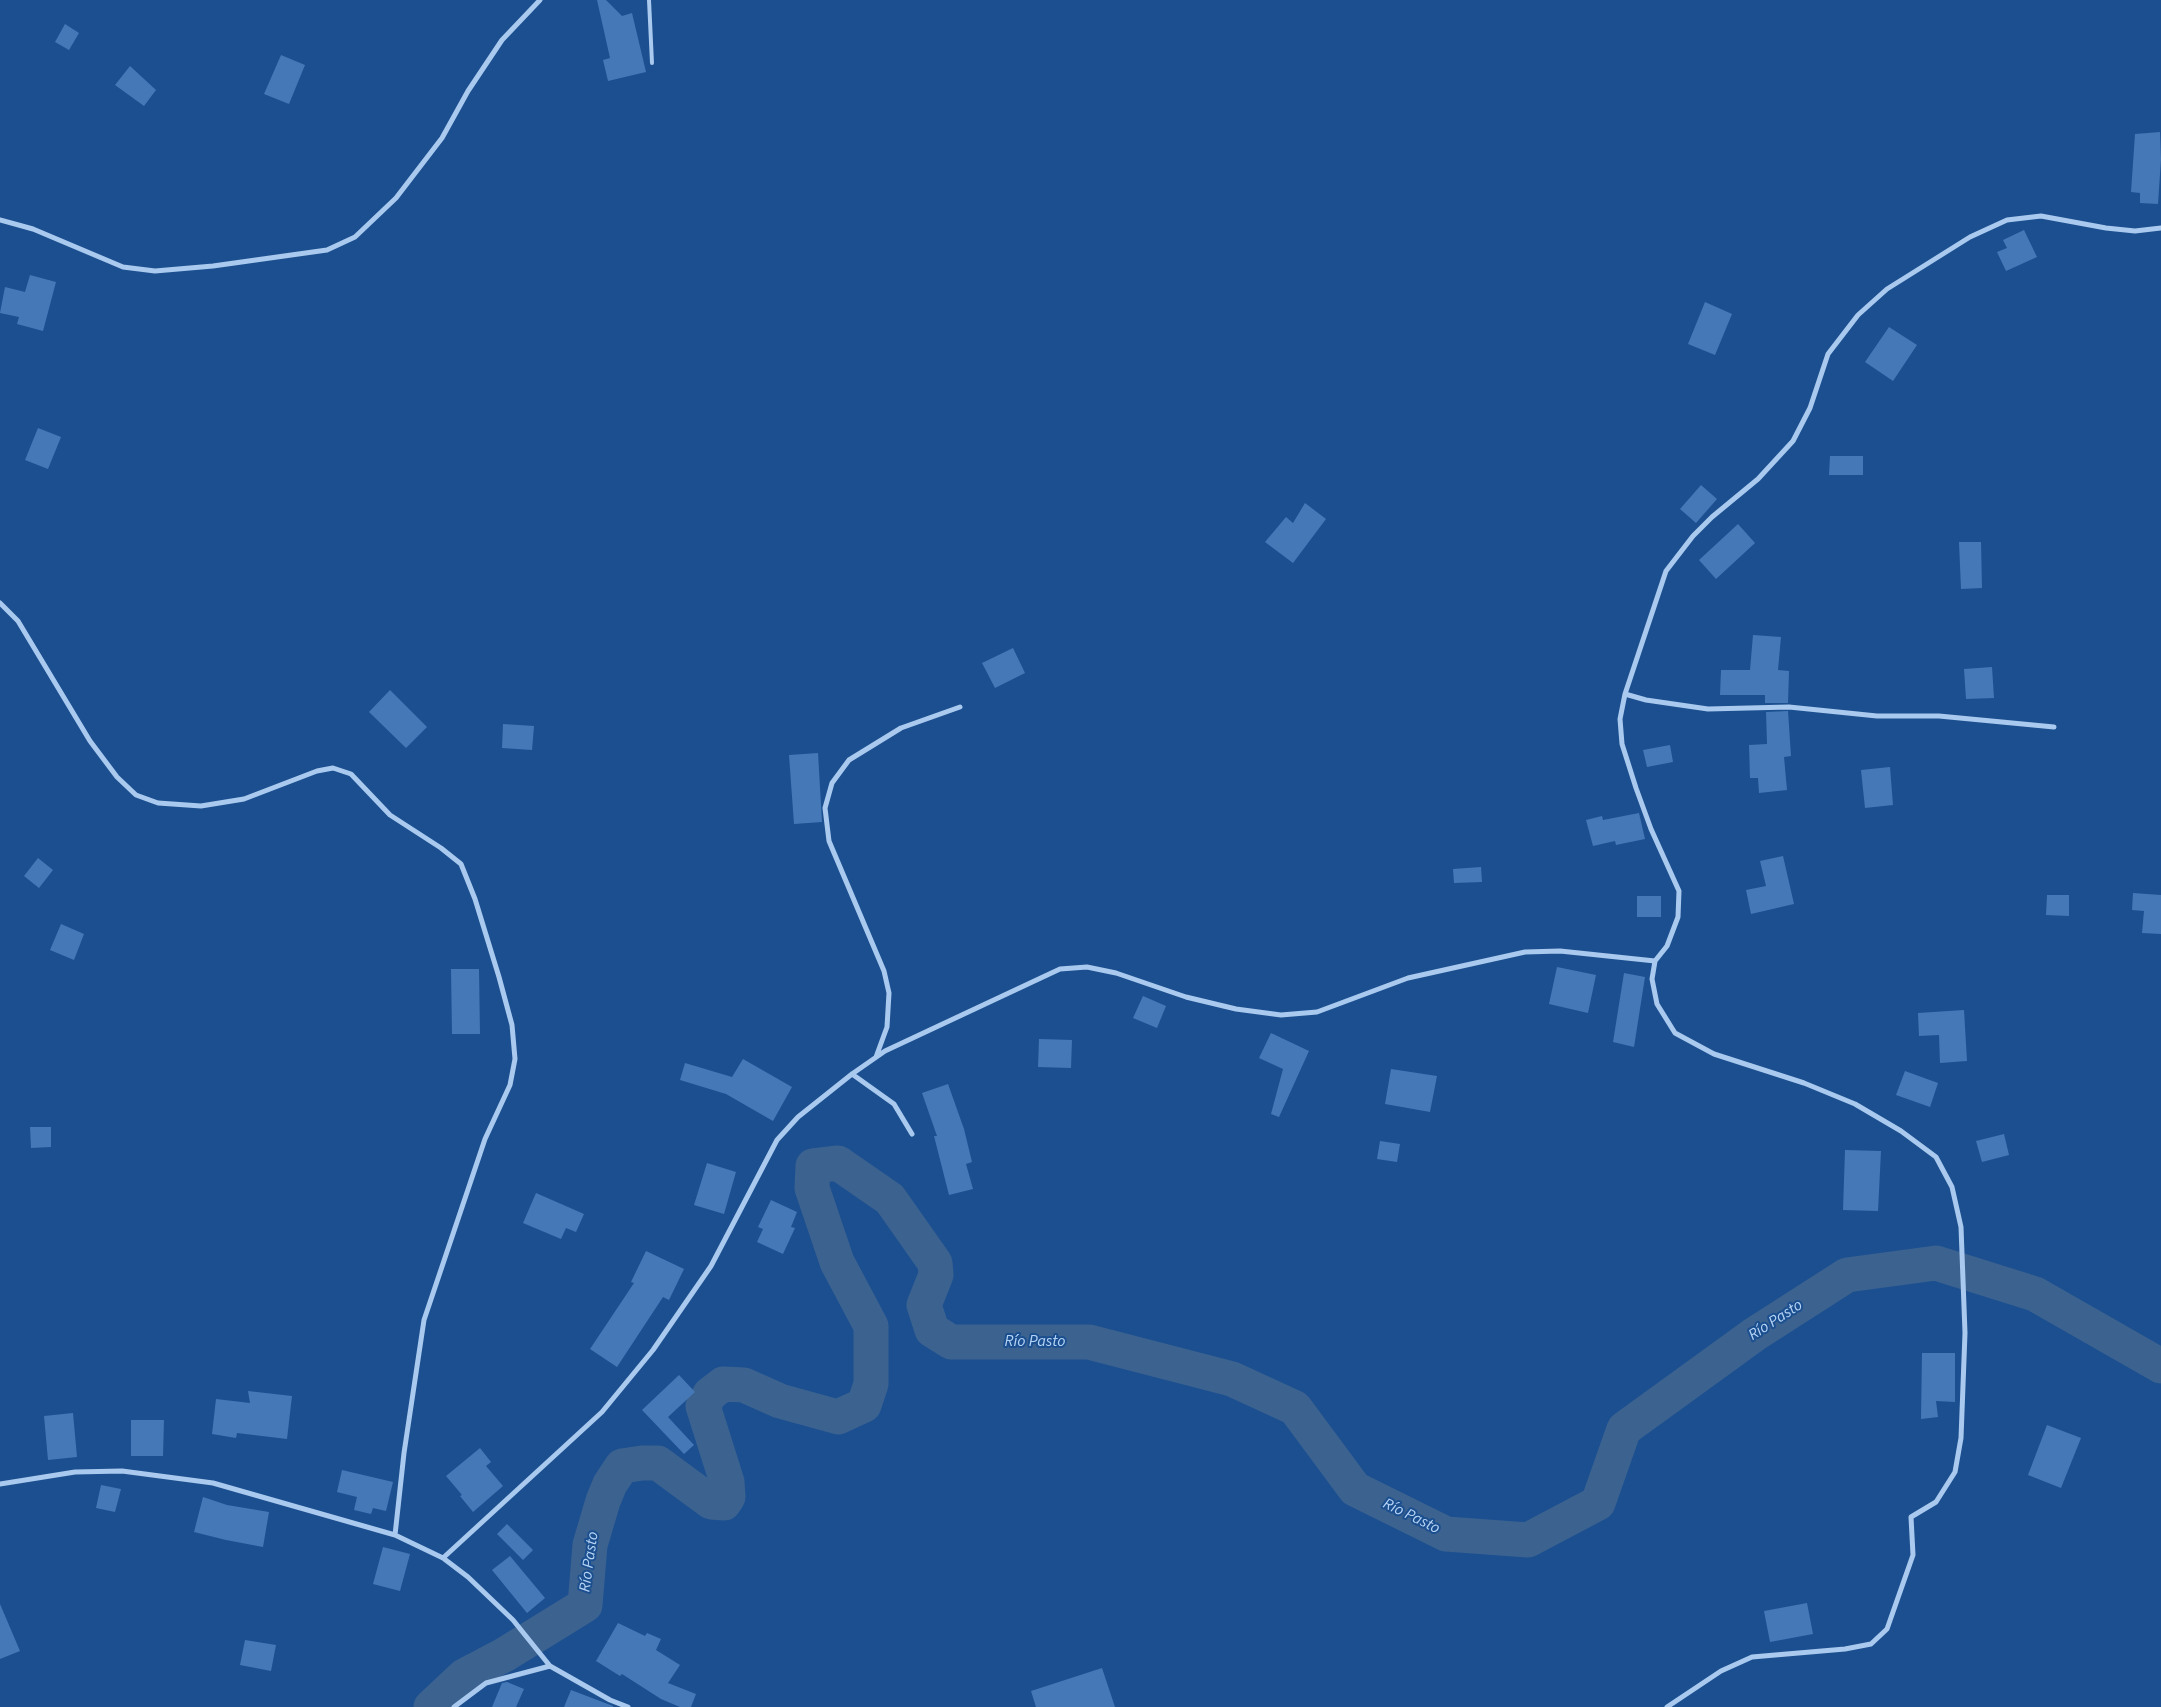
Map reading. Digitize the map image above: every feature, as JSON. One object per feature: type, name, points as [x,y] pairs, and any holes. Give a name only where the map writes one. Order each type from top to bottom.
[{"type":"street","points":[[0,220],[33,229],[123,267],[155,271],[213,266],[327,250],[356,237],[396,198],[442,138],[468,92],[502,40],[540,0]]},
{"type":"street","points":[[1667,1707],[1721,1671],[1752,1657],[1846,1649],[1871,1644],[1887,1629],[1913,1555],[1911,1517],[1936,1502],[1955,1472],[1961,1438],[1965,1333],[1964,1282],[1961,1226],[1952,1187],[1936,1157],[1901,1131],[1856,1104],[1804,1083],[1714,1054],[1675,1033],[1657,1004],[1652,979],[1655,961],[1667,946],[1678,917],[1679,891],[1651,829],[1622,744],[1620,720],[1625,694],[1666,572],[1693,536],[1712,517],[1758,479],[1793,441],[1810,408],[1828,354],[1858,315],[1887,289],[1970,237],[2007,220],[2041,216],[2106,228],[2135,231],[2161,228]]},
{"type":"street","points":[[0,604],[18,621],[90,741],[117,777],[136,795],[158,803],[201,806],[244,799],[317,770],[334,768],[351,774],[390,815],[441,848],[461,864],[475,899],[499,977],[512,1025],[514,1059],[510,1085],[485,1139],[424,1320],[394,1535]]},
{"type":"street","points":[[1625,694],[1646,700],[1708,709],[1789,707],[1877,716],[1939,716],[2054,727]]},
{"type":"street","points":[[876,1057],[887,1027],[889,993],[884,971],[829,841],[825,808],[832,784],[849,760],[901,728],[960,706]]},
{"type":"street","points":[[443,1558],[602,1412],[653,1350],[711,1266],[777,1140],[798,1117],[852,1074],[885,1051],[1060,968],[1087,967],[1116,973],[1194,999],[1236,1009],[1281,1015],[1318,1012],[1408,978],[1525,952],[1560,951],[1655,961]]},
{"type":"street","points":[[852,1074],[894,1104],[912,1134]]},
{"type":"street","points":[[0,1484],[75,1472],[131,1472],[213,1483],[394,1535],[443,1558],[468,1578],[513,1620],[550,1666],[610,1700],[628,1707]]},
{"type":"street","points":[[454,1707],[486,1683],[550,1666]]},
{"type":"lane","points":[[649,0],[652,63]]},
{"type":"building","points":[[597,0],[606,0],[622,16],[632,13],[646,72],[608,81],[603,60],[610,58]]},
{"type":"building","points":[[65,24],[79,33],[69,50],[55,42]]},
{"type":"building","points":[[281,55],[305,65],[289,104],[264,94]]},
{"type":"building","points":[[130,66],[156,90],[144,106],[115,85]]},
{"type":"building","points":[[2160,132],[2161,159],[2158,204],[2140,203],[2140,193],[2131,192],[2135,134]]},
{"type":"building","points":[[2024,230],[2037,257],[2006,271],[1997,252],[2007,248],[2003,240]]},
{"type":"building","points":[[30,275],[56,282],[43,331],[17,324],[19,317],[0,313],[5,287],[25,292]]},
{"type":"building","points":[[1705,302],[1732,314],[1715,355],[1688,344]]},
{"type":"building","points":[[1889,327],[1917,345],[1893,381],[1865,362]]},
{"type":"building","points":[[38,428],[61,437],[48,469],[25,460]]},
{"type":"building","points":[[1830,456],[1863,456],[1863,475],[1829,475]]},
{"type":"building","points":[[1701,485],[1717,499],[1696,523],[1680,509]]},
{"type":"building","points":[[1305,503],[1326,519],[1293,563],[1265,542],[1286,517],[1293,523]]},
{"type":"building","points":[[1738,524],[1755,543],[1716,579],[1699,560]]},
{"type":"building","points":[[1959,542],[1981,542],[1982,588],[1961,589]]},
{"type":"building","points":[[1753,635],[1781,637],[1778,670],[1789,671],[1788,703],[1765,703],[1765,695],[1720,695],[1721,670],[1750,670]]},
{"type":"building","points":[[1013,648],[1025,673],[995,688],[982,663]]},
{"type":"building","points":[[1992,667],[1994,698],[1966,699],[1964,669]]},
{"type":"building","points":[[390,690],[427,727],[406,748],[369,712]]},
{"type":"building","points":[[1788,711],[1791,756],[1784,757],[1787,790],[1759,793],[1758,778],[1750,778],[1749,745],[1767,744],[1766,712]]},
{"type":"building","points":[[503,724],[534,726],[532,750],[502,748]]},
{"type":"building","points":[[1670,745],[1673,762],[1647,767],[1643,750]]},
{"type":"building","points":[[818,753],[822,822],[794,824],[789,755]]},
{"type":"building","points":[[1890,767],[1893,805],[1865,808],[1861,770]]},
{"type":"building","points":[[1639,813],[1645,839],[1616,845],[1615,841],[1593,846],[1586,820],[1602,816],[1603,820]]},
{"type":"building","points":[[1783,856],[1794,904],[1751,914],[1746,890],[1766,886],[1760,861]]},
{"type":"building","points":[[38,858],[53,870],[39,888],[24,876]]},
{"type":"building","points":[[1481,867],[1482,882],[1454,883],[1453,869]]},
{"type":"building","points":[[2133,893],[2161,895],[2161,934],[2142,933],[2144,911],[2132,910]]},
{"type":"building","points":[[2047,895],[2069,895],[2069,916],[2046,915]]},
{"type":"building","points":[[1637,896],[1661,896],[1661,917],[1637,917]]},
{"type":"building","points":[[61,924],[84,934],[74,960],[50,950]]},
{"type":"building","points":[[1557,967],[1596,975],[1588,1013],[1549,1004]]},
{"type":"building","points":[[451,969],[479,969],[480,1034],[452,1034]]},
{"type":"building","points":[[1624,973],[1645,977],[1634,1047],[1613,1042]]},
{"type":"building","points":[[1143,996],[1166,1006],[1157,1028],[1133,1018]]},
{"type":"building","points":[[1964,1010],[1967,1061],[1940,1063],[1939,1035],[1919,1036],[1918,1013]]},
{"type":"building","points":[[1271,1033],[1309,1051],[1279,1117],[1271,1114],[1283,1069],[1259,1058]]},
{"type":"building","points":[[1039,1039],[1072,1040],[1071,1068],[1038,1067]]},
{"type":"building","points":[[743,1059],[792,1087],[773,1121],[726,1094],[680,1080],[685,1063],[732,1077]]},
{"type":"building","points":[[1391,1069],[1437,1076],[1430,1112],[1385,1104]]},
{"type":"building","points":[[1905,1071],[1938,1083],[1930,1107],[1896,1095]]},
{"type":"building","points":[[948,1084],[964,1129],[972,1162],[966,1164],[973,1189],[949,1195],[934,1136],[937,1136],[922,1093]]},
{"type":"building","points":[[30,1127],[51,1127],[51,1147],[31,1148]]},
{"type":"building","points":[[2004,1134],[2009,1155],[1982,1162],[1976,1141]]},
{"type":"building","points":[[1380,1141],[1400,1144],[1397,1162],[1377,1159]]},
{"type":"building","points":[[1845,1150],[1881,1151],[1878,1211],[1843,1210]]},
{"type":"building","points":[[707,1163],[736,1172],[724,1214],[694,1205]]},
{"type":"building","points":[[536,1193],[584,1214],[576,1232],[566,1228],[561,1239],[523,1223]]},
{"type":"building","points":[[771,1200],[797,1212],[791,1227],[795,1228],[783,1254],[757,1242],[763,1229],[758,1227]]},
{"type":"building","points":[[646,1251],[684,1269],[669,1300],[663,1297],[617,1367],[590,1349],[634,1283],[631,1282]]},
{"type":"building","points":[[1922,1353],[1955,1353],[1955,1402],[1936,1401],[1938,1417],[1921,1419]]},
{"type":"building","points":[[679,1375],[695,1392],[668,1417],[694,1445],[684,1454],[642,1410]]},
{"type":"building","points":[[248,1391],[292,1396],[287,1439],[237,1433],[236,1438],[212,1434],[216,1399],[250,1403]]},
{"type":"building","points":[[73,1413],[77,1457],[48,1460],[44,1416]]},
{"type":"building","points":[[131,1420],[164,1420],[163,1456],[131,1456]]},
{"type":"building","points":[[2047,1425],[2081,1438],[2061,1488],[2028,1475]]},
{"type":"building","points":[[480,1448],[491,1462],[486,1466],[503,1486],[473,1512],[446,1476]]},
{"type":"building","points":[[342,1470],[393,1482],[386,1511],[373,1508],[371,1514],[354,1510],[357,1497],[337,1492]]},
{"type":"building","points":[[101,1485],[121,1489],[115,1512],[96,1508]]},
{"type":"building","points":[[203,1497],[227,1505],[269,1512],[263,1547],[194,1532]]},
{"type":"building","points":[[507,1524],[533,1550],[523,1560],[497,1534]]},
{"type":"building","points":[[383,1547],[410,1554],[400,1591],[373,1584]]},
{"type":"building","points":[[510,1556],[545,1598],[527,1613],[492,1570]]},
{"type":"building","points":[[1807,1603],[1813,1634],[1770,1642],[1764,1611]]},
{"type":"building","points":[[0,1604],[20,1651],[0,1659]]},
{"type":"building","points":[[618,1623],[645,1636],[647,1633],[661,1639],[656,1650],[680,1665],[668,1683],[696,1694],[691,1707],[680,1707],[661,1699],[622,1674],[620,1676],[596,1661]]},
{"type":"building","points":[[245,1640],[276,1645],[271,1671],[240,1665]]},
{"type":"building","points":[[1102,1668],[1115,1707],[1036,1707],[1031,1691]]},
{"type":"building","points":[[507,1682],[524,1689],[516,1707],[492,1707],[502,1683]]},
{"type":"building","points":[[571,1690],[613,1706],[613,1707],[564,1707]]},
{"type":"waterway","name":"Río Pasto","points":[[431,1707],[464,1676],[504,1655],[585,1605],[590,1545],[603,1501],[610,1484],[622,1466],[658,1463],[711,1502],[724,1503],[728,1497],[727,1482],[703,1406],[710,1394],[723,1384],[744,1385],[780,1401],[838,1417],[864,1405],[871,1384],[871,1326],[837,1262],[812,1188],[813,1166],[838,1163],[890,1199],[935,1263],[936,1275],[924,1305],[932,1330],[951,1342],[1089,1342],[1232,1379],[1295,1408],[1355,1489],[1446,1534],[1528,1540],[1598,1503],[1624,1429],[1755,1334],[1847,1275],[1936,1263],[2035,1294],[2161,1366]]}]
